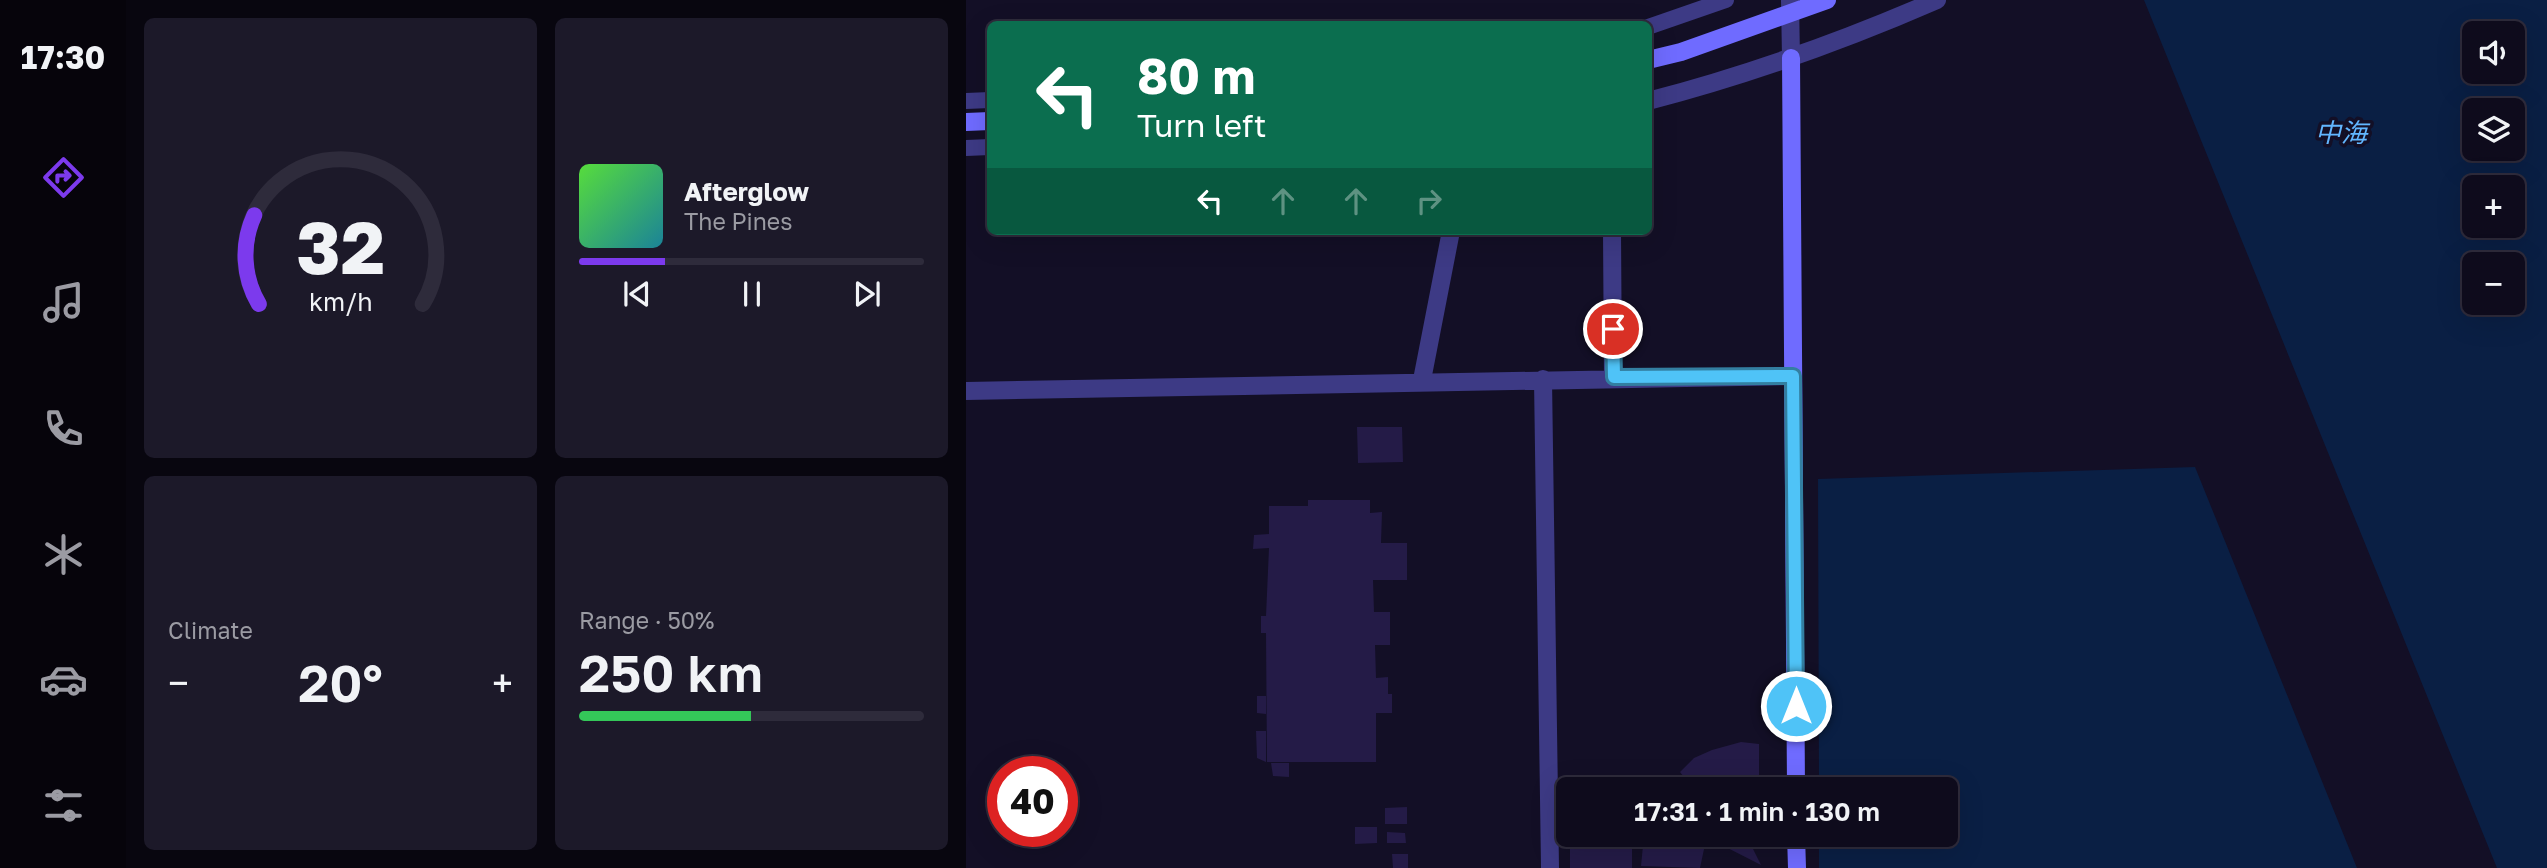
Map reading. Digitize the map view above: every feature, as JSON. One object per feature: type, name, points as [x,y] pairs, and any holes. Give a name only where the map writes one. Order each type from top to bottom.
[{"type":"street","points":[[1790,0],[1796,777]]},
{"type":"street","points":[[1652,59],[1681,52],[1827,0]]},
{"type":"street","points":[[1652,100],[1726,81],[1937,0]]},
{"type":"street","points":[[966,122],[987,121]]},
{"type":"street","points":[[1422,380],[1450,235]]},
{"type":"street","points":[[1612,235],[1614,377]]},
{"type":"street","points":[[966,391],[1422,380],[1793,376]]},
{"type":"street","points":[[1543,379],[1550,868]]},
{"type":"street","points":[[1796,847],[1797,868]]},
{"type":"lane","points":[[1652,26],[1726,0]]},
{"type":"lane","points":[[966,101],[987,100]]},
{"type":"lane","points":[[966,148],[987,147]]},
{"type":"water","name":"中海","points":[[2144,0],[2547,0],[2547,868],[2497,868]]},
{"type":"water","points":[[2195,467],[2357,868],[1819,868],[1819,847],[1958,847],[1958,777],[1819,777],[1818,479]]},
{"type":"building","points":[[1357,427],[1402,427],[1403,462],[1358,463]]},
{"type":"building","points":[[1308,500],[1370,500],[1370,513],[1382,512],[1381,543],[1407,543],[1407,580],[1373,580],[1374,612],[1390,612],[1390,645],[1375,645],[1376,678],[1388,677],[1388,694],[1392,694],[1392,713],[1376,713],[1376,762],[1267,762],[1266,633],[1261,633],[1261,616],[1266,616],[1269,548],[1253,549],[1254,535],[1269,534],[1269,506],[1308,506]]},
{"type":"building","points":[[1257,696],[1266,696],[1266,714],[1257,713]]},
{"type":"building","points":[[1256,731],[1266,731],[1266,762],[1257,758]]},
{"type":"building","points":[[1741,742],[1759,744],[1759,777],[1684,777],[1680,772],[1694,758]]},
{"type":"building","points":[[1271,763],[1289,763],[1289,777],[1273,776]]},
{"type":"building","points":[[1407,807],[1407,824],[1385,824],[1385,808]]},
{"type":"building","points":[[1355,827],[1377,827],[1377,843],[1355,844]]},
{"type":"building","points":[[1387,832],[1405,833],[1406,843],[1387,843]]},
{"type":"building","points":[[1570,847],[1632,847],[1632,868],[1570,868]]},
{"type":"building","points":[[1643,847],[1704,847],[1700,868],[1641,866]]},
{"type":"building","points":[[1726,847],[1752,847],[1761,865]]},
{"type":"building","points":[[1392,854],[1408,854],[1408,868],[1393,868]]},
{"type":"route","points":[[1613,329],[1614,377],[1793,376],[1796,706]]}]
